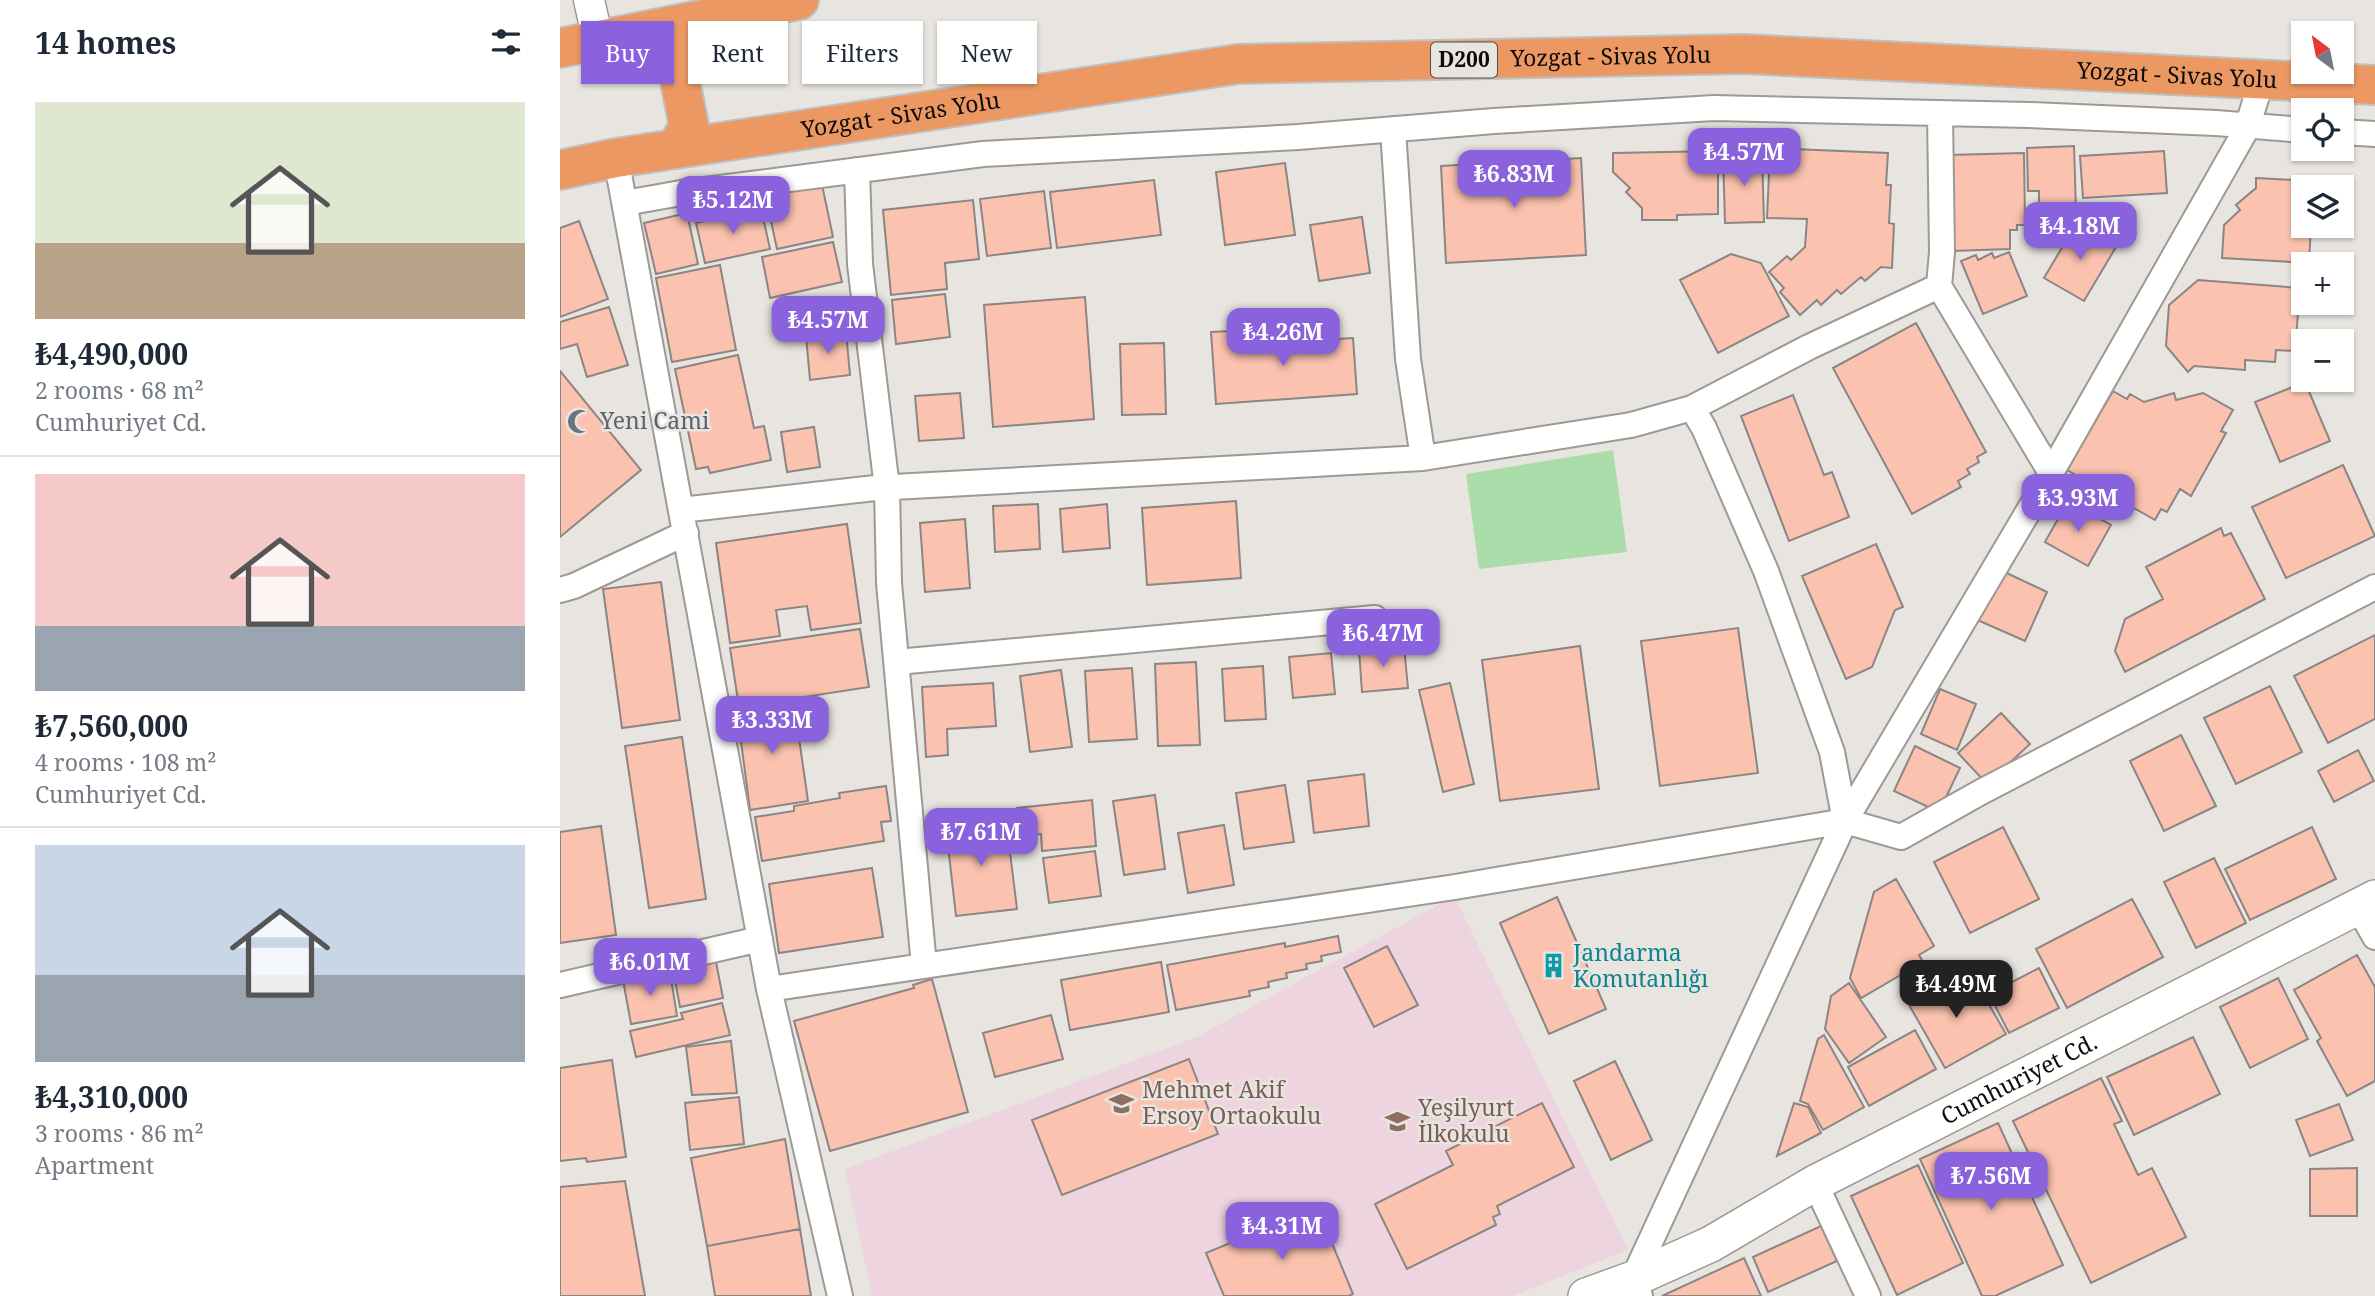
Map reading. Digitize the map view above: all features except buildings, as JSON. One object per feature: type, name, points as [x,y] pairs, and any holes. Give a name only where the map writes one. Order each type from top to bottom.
[{"type":"highway","points":[[674,25],[799,0]]},
{"type":"highway","points":[[560,48],[581,44]]},
{"type":"highway","points":[[674,51],[689,126],[676,149]]},
{"type":"highway","name":"Yozgat - Sivas Yolu","points":[[560,170],[616,158],[1238,64],[1744,54],[2375,85]]},
{"type":"main road","name":"Cumhuriyet Cd.","points":[[1587,1296],[1637,1288],[1815,1182],[2366,903]]},
{"type":"street","points":[[589,0],[594,21]]},
{"type":"street","points":[[1637,1288],[1845,821],[2050,473],[2247,128],[2262,79]]},
{"type":"street","points":[[625,203],[681,193],[983,154],[1714,108],[2029,115],[2216,123],[2247,128],[2291,130]]},
{"type":"street","points":[[1940,114],[1942,252],[1939,286],[2050,473]]},
{"type":"street","points":[[1393,129],[1408,359],[1423,458]]},
{"type":"street","points":[[2354,133],[2375,134]]},
{"type":"street","points":[[616,158],[769,989],[840,1296]]},
{"type":"street","points":[[857,170],[860,264],[887,488],[889,583],[925,965]]},
{"type":"street","points":[[560,590],[574,586],[684,521],[887,488],[1423,458],[1631,425],[1692,408],[1809,347],[1939,286]]},
{"type":"street","points":[[1692,408],[1704,428],[1771,584],[1832,752],[1845,821]]},
{"type":"street","points":[[769,989],[1455,887],[1845,821],[1901,837],[1993,785],[2375,587]]},
{"type":"street","points":[[897,662],[1375,618]]},
{"type":"street","points":[[2366,903],[2375,937]]},
{"type":"street","points":[[560,985],[760,939]]},
{"type":"street","points":[[1815,1182],[1868,1296]]},
{"type":"shaded area","name":"Yeşilyurt İlkokulu","points":[[1454,896],[1628,1250],[1513,1296],[872,1296],[845,1169],[1197,1037]]},
{"type":"green space","points":[[1613,450],[1627,552],[1479,569],[1466,474]]},
{"type":"place","name":"Yeni Cami","points":[[580,421]]},
{"type":"place","name":"Jandarma Komutanlığı","points":[[1553,966]]},
{"type":"place","name":"Mehmet Akif Ersoy Ortaokulu","points":[[1122,1103]]},
{"type":"place","name":"Yeşilyurt İlkokulu","points":[[1398,1121]]}]
